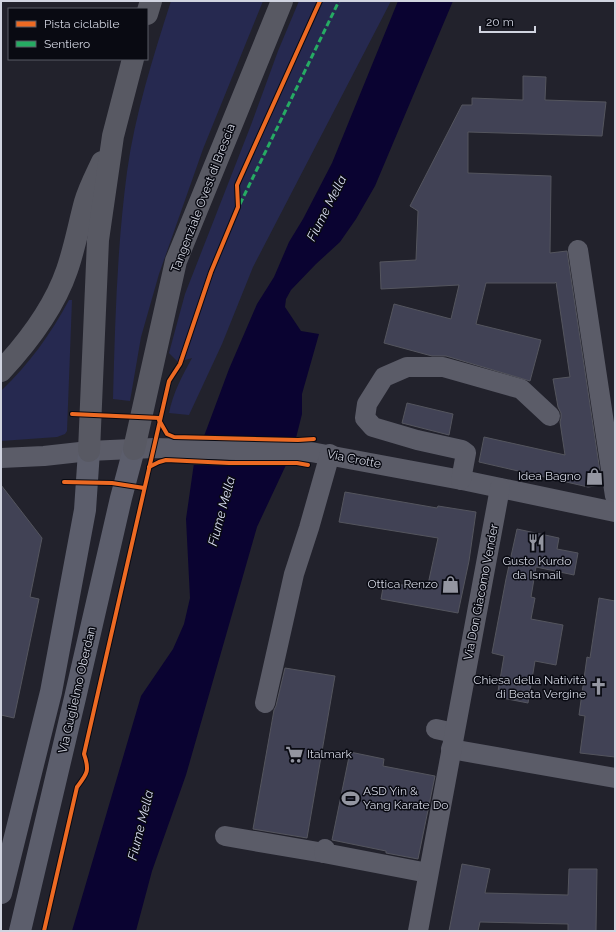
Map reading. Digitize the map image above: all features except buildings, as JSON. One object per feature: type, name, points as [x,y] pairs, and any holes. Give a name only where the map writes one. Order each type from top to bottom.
[{"type":"highway","points":[[148,11],[151,1]]},
{"type":"highway","name":"Tangenziale Ovest di Brescia","points":[[134,449],[176,261],[282,1]]},
{"type":"highway","points":[[89,451],[98,240],[113,136],[133,60]]},
{"type":"highway","points":[[1,372],[29,339],[56,294],[67,271],[86,200],[113,136]]},
{"type":"main road","name":"Via Guglielmo Oberdan","points":[[20,931],[121,498],[134,449]]},
{"type":"main road","name":"Via Guglielmo Oberdan","points":[[1,893],[51,692],[85,510],[89,451]]},
{"type":"street","points":[[578,250],[615,496]]},
{"type":"street","points":[[461,480],[466,453],[462,450],[417,440],[373,427],[365,418],[367,404],[384,377],[407,367],[444,367],[521,389],[550,416]]},
{"type":"street","name":"Via Crotte","points":[[1,458],[44,456],[89,451],[168,448],[321,453],[615,512]]},
{"type":"street","points":[[265,703],[294,574],[309,528],[321,453]]},
{"type":"street","name":"Via Don Giacomo Vender","points":[[418,931],[463,641],[500,488]]},
{"type":"street","points":[[447,737],[615,778]]},
{"type":"street","points":[[225,836],[325,851],[428,873]]},
{"type":"shaded area","points":[[171,1],[263,1],[203,149],[159,274],[141,337],[130,401],[113,399],[119,257],[130,150],[151,64]]},
{"type":"shaded area","points":[[299,1],[391,1],[253,267],[222,344],[189,415],[169,413],[175,392],[192,358],[178,362],[169,353],[185,294],[251,125],[278,51]]},
{"type":"shaded area","points":[[69,300],[72,300],[67,431],[65,434],[57,437],[1,441],[1,391],[39,348],[55,325]]},
{"type":"water","name":"Fiume Mella","points":[[398,1],[453,1],[375,186],[356,219],[340,242],[291,290],[286,299],[285,307],[301,331],[319,334],[302,394],[302,414],[293,450],[257,527],[186,775],[152,871],[136,931],[72,931],[141,696],[173,649],[184,624],[190,598],[186,519],[194,463],[229,369],[257,304],[274,277],[289,242],[303,219],[332,163]]},
{"type":"pier","points":[[202,436],[298,438],[287,466],[192,465]]},
{"type":"marked path","points":[[240,204],[339,1]]},
{"type":"cycle path","points":[[44,931],[77,787],[83,779],[87,768],[84,754],[169,381],[180,364],[211,272],[238,207],[237,185],[320,1]]},
{"type":"cycle path","points":[[72,414],[160,418]]},
{"type":"cycle path","points":[[159,420],[167,434],[174,437],[298,440],[314,439]]},
{"type":"cycle path","points":[[149,467],[166,460],[229,463],[297,463],[308,465]]},
{"type":"cycle path","points":[[64,482],[112,483],[144,488]]},
{"type":"place","name":"Idea Bagno","points":[[594,476]]},
{"type":"place","name":"Gusto Kurdo da Ismail","points":[[537,542]]},
{"type":"place","name":"Ottica Renzo","points":[[451,584]]},
{"type":"place","name":"Chiesa della Natività di Beata Vergine","points":[[599,687]]},
{"type":"place","name":"Italmark","points":[[294,754]]},
{"type":"place","name":"ASD Yin & Yang Karate Do","points":[[350,798]]}]
